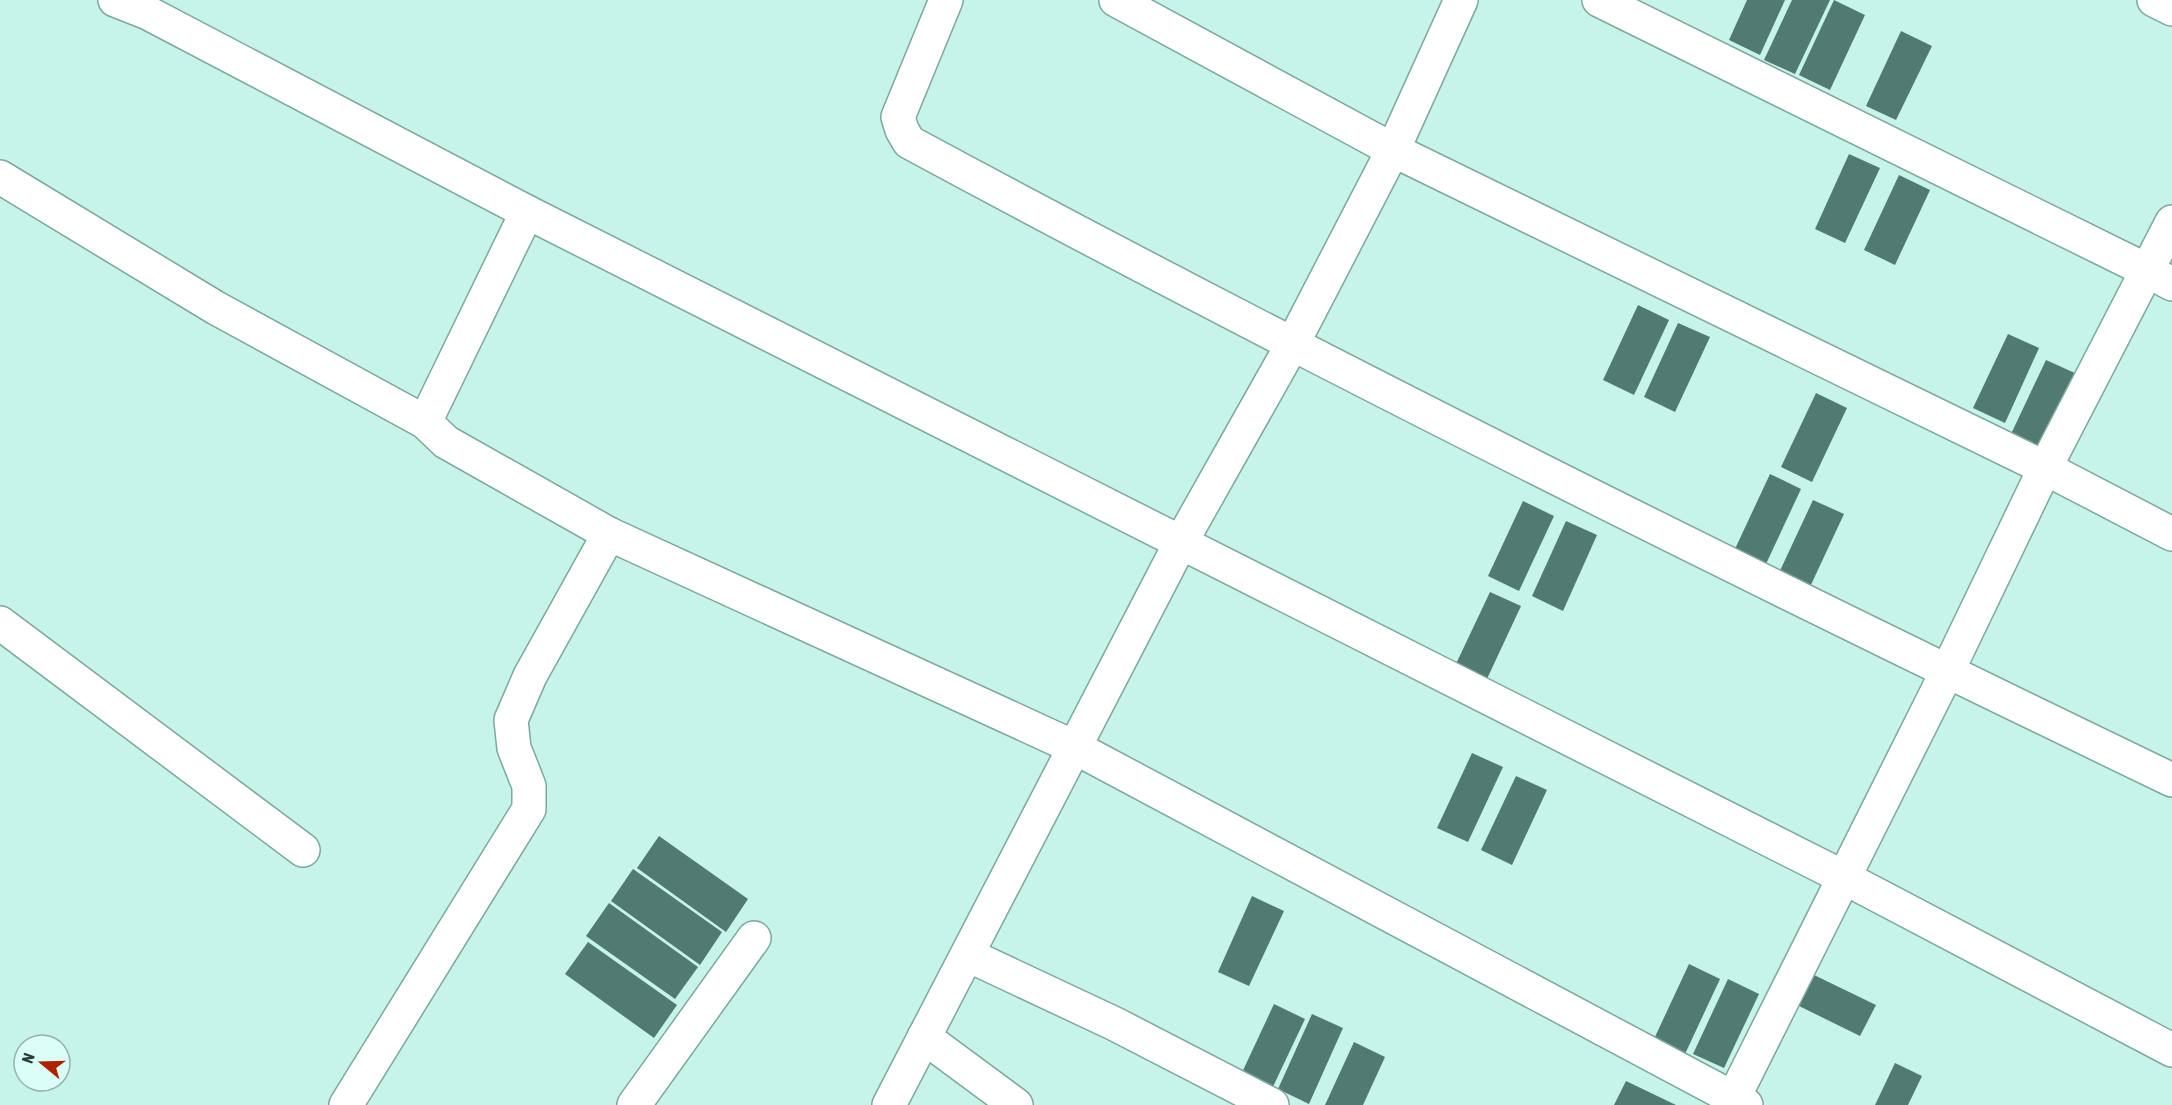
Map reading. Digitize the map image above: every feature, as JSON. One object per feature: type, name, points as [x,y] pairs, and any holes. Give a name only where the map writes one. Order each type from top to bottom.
[{"type":"street","points":[[115,0],[151,7],[527,212],[1843,877],[2172,1050]]},
{"type":"street","points":[[946,0],[898,117],[909,142],[1292,345],[1947,672],[2172,780]]},
{"type":"street","points":[[1116,0],[1393,150],[2045,468],[2172,534]]},
{"type":"street","points":[[889,1105],[1181,542],[1292,345],[1393,150],[1461,0]]},
{"type":"street","points":[[1599,0],[2159,277]]},
{"type":"street","points":[[2154,0],[2172,9]]},
{"type":"street","points":[[0,177],[216,308],[425,422],[446,442],[609,534],[1076,748],[1736,1103],[1843,877],[1947,672],[2045,468],[2159,277],[2172,222]]},
{"type":"street","points":[[425,422],[527,212]]},
{"type":"street","points":[[346,1105],[529,809],[529,786],[514,748],[511,720],[530,676],[609,534]]},
{"type":"street","points":[[0,622],[303,850]]},
{"type":"street","points":[[633,1105],[754,938]]},
{"type":"street","points":[[968,956],[1115,1024],[1272,1105]]},
{"type":"street","points":[[924,1037],[1016,1105]]},
{"type":"building","points":[[1747,0],[1785,0],[1760,55],[1729,40]]},
{"type":"building","points":[[1792,0],[1830,0],[1795,74],[1764,60]]},
{"type":"building","points":[[1834,0],[1865,15],[1830,90],[1799,75]]},
{"type":"building","points":[[1901,31],[1932,46],[1896,120],[1866,106]]},
{"type":"building","points":[[1849,154],[1880,168],[1845,243],[1815,229]]},
{"type":"building","points":[[1899,175],[1930,190],[1895,265],[1864,250]]},
{"type":"building","points":[[1638,305],[1669,320],[1634,395],[1603,380]]},
{"type":"building","points":[[1678,323],[1710,337],[1675,412],[1644,397]]},
{"type":"building","points":[[2008,334],[2039,348],[2005,423],[1973,408]]},
{"type":"building","points":[[2046,360],[2077,374],[2042,449],[2011,434]]},
{"type":"building","points":[[1816,393],[1847,408],[1812,482],[1781,467]]},
{"type":"building","points":[[1770,474],[1801,489],[1766,564],[1735,549]]},
{"type":"building","points":[[1813,500],[1844,514],[1809,589],[1778,575]]},
{"type":"building","points":[[1523,501],[1554,516],[1519,591],[1488,576]]},
{"type":"building","points":[[1566,521],[1597,535],[1563,611],[1532,596]]},
{"type":"building","points":[[1490,592],[1521,606],[1486,681],[1455,666]]},
{"type":"building","points":[[1472,753],[1503,767],[1468,842],[1437,828]]},
{"type":"building","points":[[1516,776],[1547,790],[1512,865],[1481,850]]},
{"type":"building","points":[[659,836],[748,899],[726,932],[637,868]]},
{"type":"building","points":[[633,869],[722,932],[700,965],[611,901]]},
{"type":"building","points":[[1252,896],[1284,911],[1249,986],[1218,972]]},
{"type":"building","points":[[609,903],[698,967],[675,999],[586,936]]},
{"type":"building","points":[[588,942],[677,1005],[654,1038],[565,974]]},
{"type":"building","points":[[1689,964],[1720,979],[1685,1054],[1654,1039]]},
{"type":"building","points":[[1812,974],[1876,1005],[1860,1036],[1797,1005]]},
{"type":"building","points":[[1728,979],[1759,994],[1724,1068],[1693,1054]]},
{"type":"building","points":[[1274,1004],[1305,1019],[1270,1093],[1239,1079]]},
{"type":"building","points":[[1312,1014],[1343,1028],[1309,1104],[1278,1089]]},
{"type":"building","points":[[1354,1042],[1385,1057],[1363,1105],[1325,1105]]},
{"type":"building","points":[[1895,1063],[1922,1076],[1908,1105],[1875,1105]]},
{"type":"building","points":[[1626,1081],[1676,1105],[1614,1105]]}]
